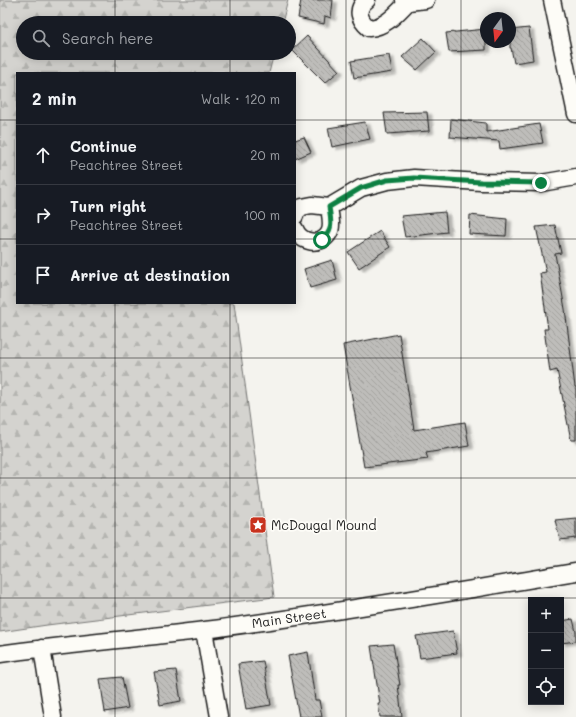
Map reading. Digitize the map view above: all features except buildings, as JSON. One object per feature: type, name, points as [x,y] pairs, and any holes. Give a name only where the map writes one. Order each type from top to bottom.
[{"type":"street","points":[[367,0],[363,3],[359,10],[363,23],[369,28],[376,27],[393,18],[406,1],[426,0]]},
{"type":"street","points":[[552,0],[576,114]]},
{"type":"street","points":[[296,212],[302,207],[312,205],[329,207],[361,188],[387,180],[414,178],[481,182],[541,183],[576,177]]},
{"type":"street","points":[[296,233],[310,242],[322,240],[329,234],[331,228],[329,207]]},
{"type":"street","name":"Main Street","points":[[0,654],[204,630],[332,612],[576,572]]},
{"type":"street","points":[[204,630],[219,717]]},
{"type":"street","points":[[42,648],[53,717]]},
{"type":"green space","points":[[0,0],[288,0],[284,16],[16,16],[16,60],[272,60],[269,72],[16,72],[16,304],[234,304],[274,597],[0,632]]},
{"type":"place","name":"McDougal Mound","points":[[258,525]]},
{"type":"route","points":[[322,240],[329,234],[331,228],[329,207],[361,188],[387,180],[414,178],[481,182],[541,183]]}]
